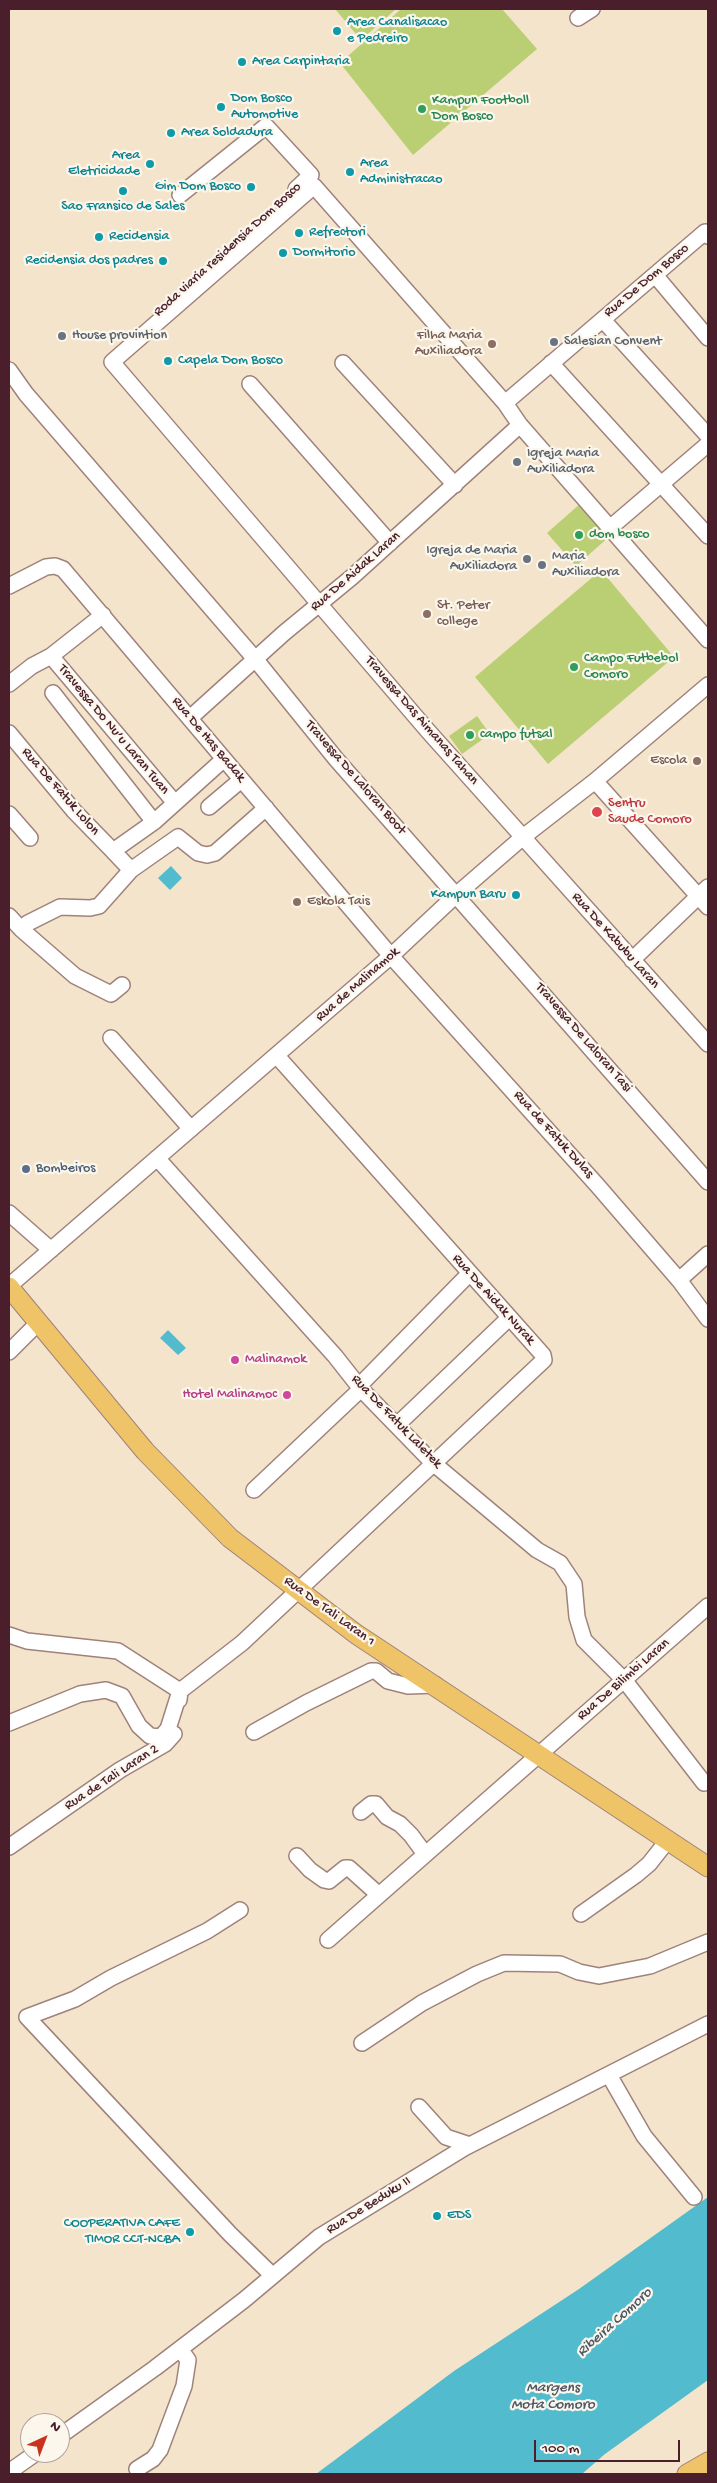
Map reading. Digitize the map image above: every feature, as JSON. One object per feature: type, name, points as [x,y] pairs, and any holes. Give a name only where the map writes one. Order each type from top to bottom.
[{"type":"main road","name":"Rua De Tali Laran 1","points":[[9,1287],[145,1451],[230,1538],[356,1634],[436,1685],[708,1867]]},
{"type":"main road","points":[[686,2474],[708,2462]]},
{"type":"street","points":[[578,18],[592,9]]},
{"type":"street","name":"Roda viaria residensia Dom Bosco","points":[[100,366],[311,175],[266,126],[180,195]]},
{"type":"street","name":"Travessa Das Aimanas Tahan","points":[[504,403],[314,186],[112,362],[321,603],[428,731],[524,837]]},
{"type":"street","name":"Rua De Dom Bosco","points":[[504,403],[705,232],[708,236]]},
{"type":"street","points":[[655,275],[708,338]]},
{"type":"street","points":[[602,320],[708,436]]},
{"type":"street","points":[[343,363],[455,484]]},
{"type":"street","points":[[551,363],[708,536]]},
{"type":"street","name":"Travessa De Laloran Boot","points":[[9,370],[33,402],[256,660],[336,759],[456,895]]},
{"type":"street","points":[[250,384],[390,543]]},
{"type":"street","points":[[504,403],[520,425],[708,640]]},
{"type":"street","name":"Rua De Aidak Laran","points":[[190,718],[390,543],[520,425]]},
{"type":"street","points":[[610,527],[708,444]]},
{"type":"street","name":"Rua De Has Badak","points":[[9,586],[46,567],[55,566],[62,569],[391,956]]},
{"type":"street","points":[[9,684],[32,666],[51,656],[103,615]]},
{"type":"street","name":"Travessa Do Nu’u Laran Tuan","points":[[51,656],[175,803]]},
{"type":"street","name":"Rua de Malinamok","points":[[9,1287],[277,1056],[391,956],[456,895],[708,685]]},
{"type":"street","points":[[53,693],[154,822]]},
{"type":"street","name":"Rua De Fatuk Lolon","points":[[9,733],[74,811],[131,870]]},
{"type":"street","points":[[113,851],[154,822],[224,759]]},
{"type":"street","points":[[209,807],[241,780]]},
{"type":"street","points":[[595,781],[705,897],[632,960]]},
{"type":"street","points":[[22,929],[28,923],[60,907],[90,908],[99,906],[131,870],[178,837],[198,853],[207,855],[215,853],[266,808]]},
{"type":"street","points":[[9,814],[30,838]]},
{"type":"street","name":"Rua De Kabubu Laran","points":[[524,837],[708,1044]]},
{"type":"street","name":"Travessa De Laloran Tasi","points":[[456,895],[708,1182]]},
{"type":"street","points":[[9,916],[75,976],[111,994],[122,984]]},
{"type":"street","name":"Rua de Fatuk Dulas","points":[[391,956],[507,1084],[679,1280],[708,1319]]},
{"type":"street","points":[[111,1038],[191,1130]]},
{"type":"street","name":"Rua De Aidak Nurak","points":[[180,1691],[242,1643],[544,1360],[543,1355],[508,1318],[277,1056]]},
{"type":"street","name":"Rua De Fatuk Laletek","points":[[157,1158],[335,1356],[360,1387],[434,1463],[537,1550],[560,1563],[574,1584],[577,1617],[584,1640],[625,1681],[704,1783]]},
{"type":"street","points":[[9,1213],[51,1250]]},
{"type":"street","points":[[679,1280],[708,1254]]},
{"type":"street","points":[[254,1490],[360,1387],[469,1274]]},
{"type":"street","points":[[397,1425],[508,1318]]},
{"type":"street","points":[[9,1352],[38,1322]]},
{"type":"street","name":"Rua De Bilimbi Laran","points":[[328,1940],[625,1681],[708,1606]]},
{"type":"street","points":[[9,1635],[27,1641],[118,1651],[180,1691],[168,1729],[160,1737],[150,1736],[139,1726],[122,1696],[106,1690],[80,1694],[9,1723]]},
{"type":"street","points":[[254,1732],[306,1703],[371,1671],[376,1671],[388,1681],[408,1686],[436,1685]]},
{"type":"street","name":"Rua de Tali Laran 2","points":[[9,1848],[120,1770],[165,1744],[176,1732],[180,1691]]},
{"type":"street","points":[[361,1812],[371,1804],[376,1804],[387,1817],[400,1824],[411,1835],[425,1854]]},
{"type":"street","points":[[582,1914],[649,1864],[668,1840]]},
{"type":"street","points":[[297,1856],[310,1870],[324,1880],[329,1881],[345,1868],[349,1868],[378,1895]]},
{"type":"street","points":[[240,1910],[207,1931],[111,1978],[75,1999],[28,2017],[230,2234],[272,2275]]},
{"type":"street","points":[[362,2043],[422,2003],[477,1974],[504,1963],[560,1964],[579,1972],[599,1976],[650,1966],[708,1942]]},
{"type":"street","name":"Rua De Beduku II","points":[[70,2429],[180,2349],[319,2237],[470,2145],[708,2024]]},
{"type":"street","points":[[609,2076],[644,2136],[694,2197]]},
{"type":"street","points":[[419,2107],[446,2137],[470,2145]]},
{"type":"street","points":[[137,2469],[153,2459],[160,2450],[184,2386],[188,2360],[180,2349]]},
{"type":"street","points":[[9,2472],[22,2463]]},
{"type":"green space","points":[[335,9],[396,9],[361,40]]},
{"type":"green space","name":"Kampun Footboll Dom Bosco","points":[[401,9],[502,9],[537,49],[413,155],[340,63]]},
{"type":"green space","name":"dom bosco","points":[[581,503],[610,536],[576,566],[547,533]]},
{"type":"green space","name":"Campo Futbebol Comoro","points":[[601,570],[674,657],[548,764],[475,677]]},
{"type":"green space","name":"campo futsal","points":[[477,716],[490,734],[462,754],[449,736]]},
{"type":"water","points":[[171,866],[182,878],[170,890],[158,878]]},
{"type":"water","points":[[168,1330],[186,1348],[178,1355],[160,1338]]},
{"type":"water","name":"Margens Mota Comoro","points":[[708,2197],[708,2380],[605,2454],[582,2474],[316,2474],[454,2371],[579,2289]]},
{"type":"place","name":"Area Canalisacao e Pedreiro","points":[[337,31]]},
{"type":"place","name":"Area Carpintaria","points":[[242,62]]},
{"type":"place","name":"Dom Bosco Automotive","points":[[221,107]]},
{"type":"place","name":"Kampun Footboll Dom Bosco","points":[[422,109]]},
{"type":"place","name":"Area Soldadura","points":[[171,133]]},
{"type":"place","name":"Area Eletricidade","points":[[150,164]]},
{"type":"place","name":"Area Administracao","points":[[350,172]]},
{"type":"place","name":"Gim Dom Bosco","points":[[251,187]]},
{"type":"place","name":"Sao Fransico de Sales","points":[[123,191]]},
{"type":"place","name":"Refrectori","points":[[299,233]]},
{"type":"place","name":"Recidensia","points":[[99,237]]},
{"type":"place","name":"Dormitorio","points":[[283,253]]},
{"type":"place","name":"Recidensia dos padres","points":[[163,261]]},
{"type":"place","name":"House provintion","points":[[62,336]]},
{"type":"place","name":"Salesian Convent","points":[[554,342]]},
{"type":"place","name":"Filha Maria Auxiliadora","points":[[492,344]]},
{"type":"place","name":"Capela Dom Bosco","points":[[168,361]]},
{"type":"place","name":"Igreja Maria Auxiliadora","points":[[517,462]]},
{"type":"place","name":"dom bosco","points":[[579,535]]},
{"type":"place","name":"Igreja de Maria Auxiliadora","points":[[527,559]]},
{"type":"place","name":"Maria Auxiliadora","points":[[542,565]]},
{"type":"place","name":"St. Peter college","points":[[427,614]]},
{"type":"place","name":"Campo Futbebol Comoro","points":[[574,667]]},
{"type":"place","name":"campo futsal","points":[[470,735]]},
{"type":"place","name":"Escola","points":[[697,761]]},
{"type":"place","name":"Sentru Saude Comoro","points":[[597,812]]},
{"type":"place","name":"Kampun Baru","points":[[516,895]]},
{"type":"place","name":"Eskola Tais","points":[[297,902]]},
{"type":"place","name":"Bombeiros","points":[[26,1169]]},
{"type":"place","name":"Malinamok","points":[[235,1360]]},
{"type":"place","name":"Hotel Malinamoc","points":[[287,1395]]},
{"type":"place","name":"EDS","points":[[437,2216]]},
{"type":"place","name":"COOPERATIVA CAFE TIMOR CCT-NCBA","points":[[190,2232]]},
{"type":"water label","name":"Ribeira Comoro","points":[[615,2323]]}]
